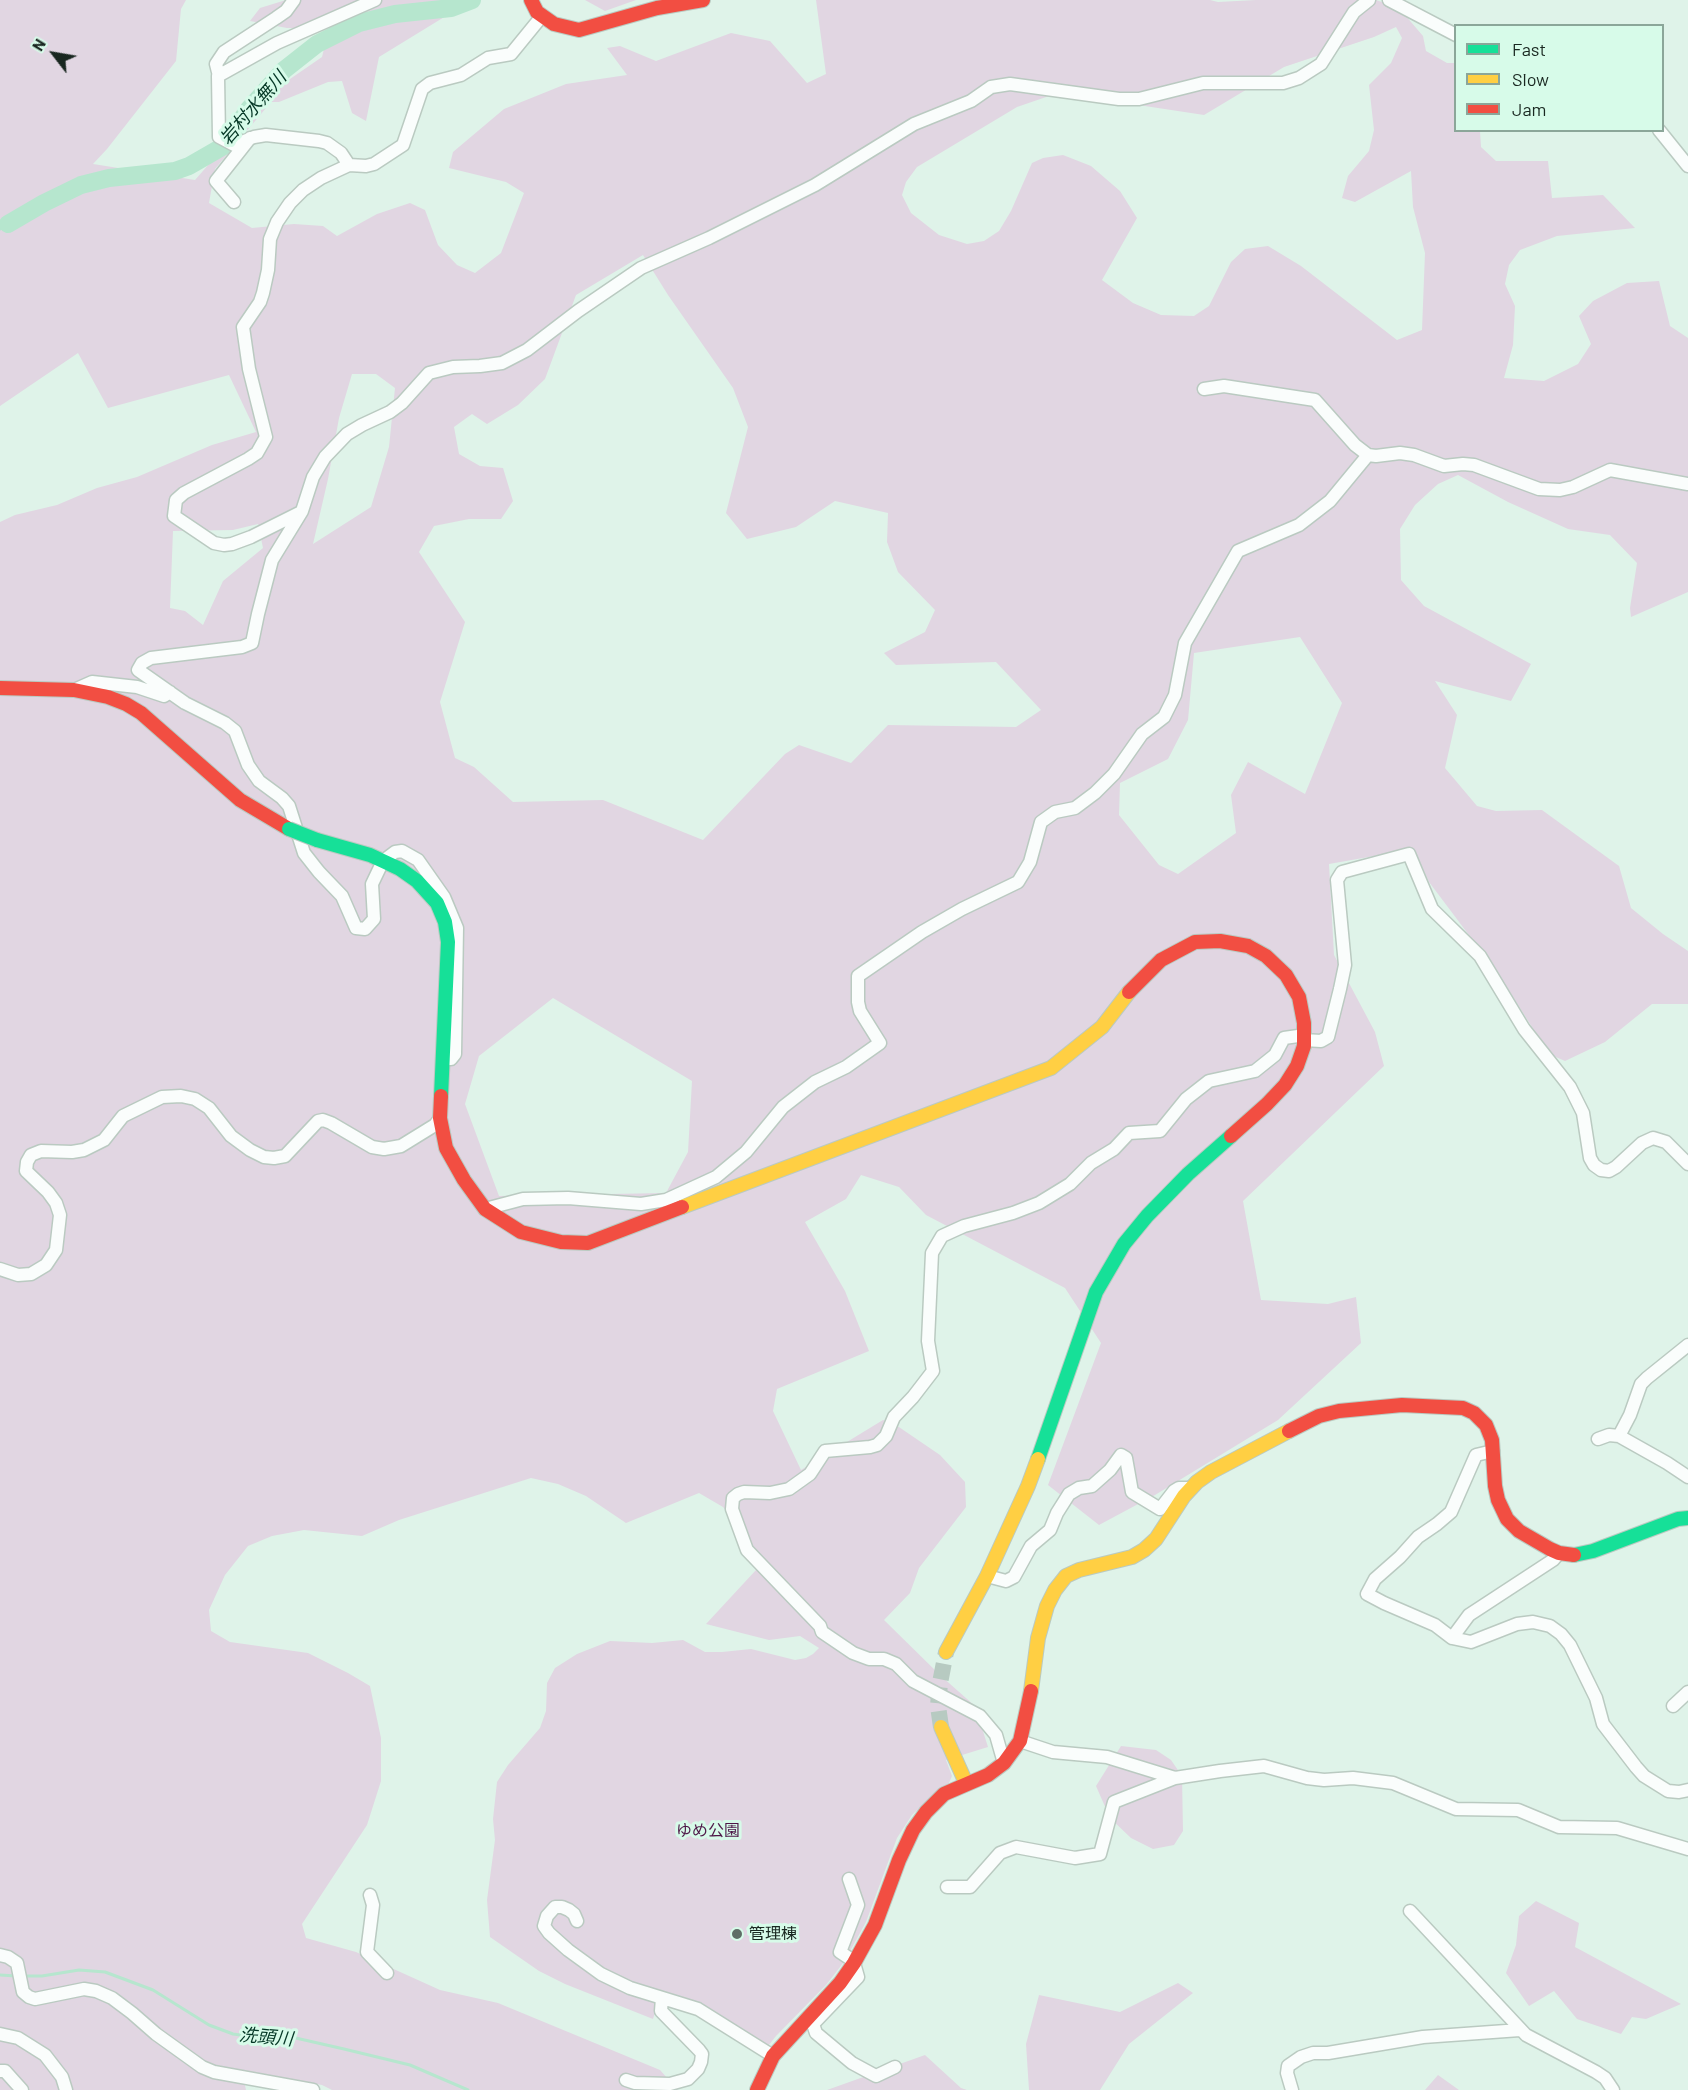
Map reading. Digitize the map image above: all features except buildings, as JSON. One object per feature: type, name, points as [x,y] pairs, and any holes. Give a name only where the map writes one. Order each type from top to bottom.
[{"type":"street","points":[[294,0],[286,11],[224,52],[216,64],[219,76],[219,137],[234,145],[250,138],[266,135],[319,141],[327,143],[341,153],[349,165]]},
{"type":"street","points":[[219,76],[285,39],[375,0]]},
{"type":"street","points":[[531,0],[542,16],[554,24],[579,30],[657,8],[703,0]]},
{"type":"street","points":[[383,861],[372,884],[374,920],[370,926],[361,930],[353,924],[342,896],[304,853],[289,806],[259,781],[248,765],[235,731],[138,670],[142,663],[152,658],[242,647],[252,643],[272,560],[302,512],[313,477],[336,444],[362,425],[390,412],[429,373],[453,367],[502,363],[541,340],[578,311],[641,268],[709,238],[815,184],[914,124],[971,101],[991,87],[1010,84],[1119,99],[1138,99],[1203,83],[1283,82],[1299,78],[1321,64],[1354,12],[1370,0]]},
{"type":"street","points":[[1389,0],[1454,34]]},
{"type":"street","points":[[302,512],[251,537],[224,545],[213,543],[174,516],[176,500],[257,453],[266,437],[249,369],[243,327],[260,302],[268,270],[270,245],[277,222],[290,203],[303,190],[336,170],[349,165],[374,164],[403,145],[422,89],[430,83],[461,75],[488,57],[511,54],[542,16]]},
{"type":"street","points":[[1661,132],[1688,166]]},
{"type":"street","points":[[234,202],[216,181],[250,138]]},
{"type":"street","points":[[1204,389],[1224,386],[1315,400],[1355,445],[1368,455],[1400,453],[1414,455],[1444,466],[1474,465],[1539,489],[1560,490],[1573,487],[1610,470],[1688,484]]},
{"type":"street","points":[[485,1209],[523,1200],[568,1198],[641,1204],[666,1200],[716,1177],[746,1152],[783,1107],[815,1082],[846,1067],[880,1043],[858,1002],[858,976],[922,932],[962,909],[1018,882],[1030,862],[1041,822],[1055,812],[1075,808],[1095,793],[1114,774],[1142,734],[1164,717],[1175,695],[1185,643],[1238,551],[1299,525],[1330,501],[1368,455]]},
{"type":"street","points":[[74,690],[92,682],[137,687],[164,696],[170,692]]},
{"type":"street","points":[[0,688],[74,690],[108,697],[126,704],[141,713],[240,800],[289,829],[383,861],[417,881],[437,903],[445,922],[448,942],[440,1118],[446,1148],[464,1180],[485,1209],[521,1232],[561,1242],[588,1243],[1051,1068],[1102,1027],[1130,991],[1161,960],[1195,942],[1220,940],[1248,946],[1278,966],[1293,984],[1303,1012],[1304,1038],[1297,1066],[1285,1085],[1250,1121],[1188,1174],[1147,1216],[1124,1244],[1096,1292],[1028,1486],[987,1576],[946,1652]]},
{"type":"street","points":[[1004,1763],[996,1735],[980,1716],[913,1681],[896,1664],[884,1659],[868,1659],[853,1653],[822,1632],[813,1618],[747,1550],[732,1509],[733,1498],[744,1492],[789,1489],[810,1474],[825,1450],[870,1447],[881,1441],[894,1417],[933,1371],[928,1341],[933,1253],[942,1236],[964,1226],[1014,1213],[1039,1203],[1070,1184],[1091,1163],[1114,1149],[1129,1133],[1160,1131],[1185,1099],[1209,1081],[1255,1071],[1275,1055],[1284,1038],[1321,1041],[1328,1037],[1345,964],[1337,880],[1341,872],[1409,854],[1432,909],[1480,956],[1524,1029],[1570,1087],[1583,1113],[1590,1158],[1594,1165],[1600,1170],[1609,1171],[1642,1143],[1653,1138],[1666,1142],[1688,1164]]},
{"type":"street","points":[[0,1269],[18,1275],[31,1274],[46,1265],[56,1250],[60,1215],[52,1197],[27,1171],[27,1162],[31,1155],[41,1151],[84,1150],[104,1140],[123,1116],[162,1097],[181,1096],[195,1099],[209,1108],[231,1136],[250,1150],[264,1157],[274,1158],[285,1156],[318,1121],[331,1123],[372,1147],[384,1149],[402,1146],[435,1125],[440,1118]]},
{"type":"street","points":[[1619,1436],[1630,1415],[1641,1384],[1688,1345]]},
{"type":"street","points":[[757,2088],[773,2056],[840,1983],[855,1963],[875,1925],[899,1860],[913,1830],[926,1812],[944,1794],[988,1774],[1004,1763],[1020,1741],[1033,1682],[1038,1638],[1047,1606],[1055,1590],[1066,1576],[1079,1570],[1132,1557],[1144,1550],[1156,1539],[1190,1488],[1211,1472],[1319,1416],[1359,1408],[1402,1405],[1449,1406],[1463,1408],[1474,1413],[1490,1432],[1498,1500],[1507,1519],[1519,1531],[1559,1553],[1576,1555],[1593,1551],[1678,1519],[1688,1518]]},
{"type":"street","points":[[1598,1439],[1609,1435],[1619,1436],[1667,1462],[1688,1477]]},
{"type":"street","points":[[1493,1451],[1476,1455],[1451,1512],[1418,1537],[1375,1579],[1367,1594],[1435,1625],[1452,1638],[1472,1642],[1517,1624],[1533,1622],[1550,1626],[1570,1645],[1596,1698],[1603,1724],[1636,1767],[1644,1776],[1668,1791],[1688,1790]]},
{"type":"street","points":[[987,1576],[1006,1581],[1014,1578],[1031,1546],[1050,1530],[1069,1494],[1079,1488],[1092,1486],[1110,1470],[1121,1455],[1126,1458],[1132,1492],[1160,1509],[1174,1491],[1179,1488],[1190,1488]]},
{"type":"street","points":[[1452,1638],[1469,1615],[1553,1560],[1559,1553]]},
{"type":"street","points":[[1673,1706],[1688,1692]]},
{"type":"street","points":[[941,1727],[966,1783]]},
{"type":"street","points":[[1020,1741],[1053,1752],[1107,1757],[1175,1778]]},
{"type":"street","points":[[947,1887],[970,1887],[1000,1853],[1016,1847],[1075,1858],[1100,1854],[1114,1802],[1175,1778],[1264,1766],[1307,1778],[1332,1780],[1353,1778],[1393,1783],[1456,1809],[1518,1810],[1558,1827],[1617,1828],[1688,1850]]},
{"type":"street","points":[[849,1879],[858,1905],[840,1952],[855,1963],[858,1977],[813,2024],[816,2033],[852,2063],[876,2076],[895,2067]]},
{"type":"street","points":[[370,1895],[373,1905],[367,1952],[387,1973]]},
{"type":"street","points":[[577,1921],[569,1910],[562,1906],[555,1907],[547,1916],[544,1926],[568,1950],[601,1974],[624,1985],[698,2009],[773,2056]]},
{"type":"street","points":[[1410,1911],[1520,2030],[1596,2072],[1605,2078],[1613,2090]]},
{"type":"street","points":[[0,1955],[16,1963],[23,1992],[35,1999],[84,1989],[96,1991],[112,1998],[202,2067],[214,2072],[313,2090]]},
{"type":"street","points":[[626,2080],[635,2083],[670,2084],[688,2079],[701,2062],[702,2054],[699,2050],[661,2011],[662,1998]]},
{"type":"street","points":[[1292,2090],[1287,2066],[1313,2053],[1328,2053],[1423,2037],[1520,2030]]},
{"type":"street","points":[[0,2034],[18,2038],[45,2055],[62,2077],[66,2090]]},
{"type":"street","points":[[0,2070],[5,2071],[22,2090]]},
{"type":"green space","name":"ゆめ公園","points":[[0,0],[186,0],[181,9],[176,61],[93,164],[195,180],[274,90],[322,57],[329,28],[287,28],[250,21],[260,8],[286,0],[472,0],[379,57],[366,121],[352,113],[342,81],[328,82],[279,102],[271,102],[215,169],[209,203],[252,228],[294,224],[323,226],[337,236],[377,214],[410,203],[425,210],[438,245],[457,265],[475,273],[501,253],[524,193],[506,182],[449,168],[453,152],[504,109],[566,84],[627,75],[607,48],[620,46],[656,61],[731,33],[770,41],[807,83],[826,74],[816,0],[1210,0],[1218,2],[1376,0],[1399,8],[1423,36],[1426,51],[1447,63],[1454,63],[1454,132],[1480,132],[1481,147],[1496,161],[1548,161],[1552,198],[1603,195],[1635,228],[1557,236],[1520,250],[1509,265],[1505,284],[1515,306],[1513,345],[1504,378],[1544,381],[1578,364],[1591,344],[1579,316],[1593,301],[1627,283],[1659,281],[1670,326],[1688,338],[1688,592],[1631,617],[1630,608],[1637,563],[1610,535],[1568,529],[1508,502],[1458,475],[1438,484],[1415,505],[1400,529],[1401,580],[1424,606],[1531,664],[1511,701],[1435,681],[1457,715],[1445,768],[1477,806],[1496,811],[1542,810],[1619,866],[1631,908],[1688,951],[1688,1004],[1652,1004],[1605,1042],[1565,1061],[1549,1054],[1499,975],[1429,882],[1414,849],[1329,864],[1334,955],[1375,1032],[1384,1066],[1243,1201],[1261,1300],[1328,1304],[1356,1297],[1361,1343],[1278,1420],[1155,1495],[1099,1525],[1048,1485],[1101,1343],[1065,1288],[926,1215],[899,1187],[861,1175],[846,1199],[805,1222],[845,1291],[869,1351],[777,1389],[773,1411],[801,1470],[883,1420],[893,1423],[940,1455],[965,1482],[966,1507],[919,1568],[910,1593],[884,1620],[975,1706],[988,1747],[946,1760],[952,1776],[948,1785],[912,1815],[897,1838],[866,1922],[844,1962],[826,1985],[776,2036],[761,2055],[695,2014],[658,2003],[653,2019],[565,1984],[539,1971],[490,1937],[487,1900],[495,1840],[493,1819],[497,1782],[508,1765],[540,1728],[546,1711],[547,1683],[555,1668],[577,1654],[610,1641],[652,1643],[683,1640],[705,1652],[751,1649],[795,1660],[806,1658],[819,1648],[800,1636],[769,1640],[706,1624],[756,1570],[749,1537],[723,1507],[699,1493],[626,1523],[586,1496],[558,1484],[531,1478],[399,1520],[362,1536],[304,1530],[272,1536],[248,1546],[225,1575],[209,1610],[211,1631],[230,1642],[308,1653],[370,1686],[381,1738],[381,1781],[367,1825],[302,1924],[306,1938],[356,1952],[440,1990],[498,2003],[660,2070],[678,2090],[332,2090],[322,2085],[274,2077],[244,2081],[246,2090],[0,2090],[0,522],[15,515],[57,505],[97,488],[137,477],[212,445],[256,432],[229,375],[108,408],[78,353],[0,406]],"holes":[[[1396,27],[1402,38],[1391,63],[1369,85],[1374,130],[1369,151],[1348,176],[1342,198],[1355,202],[1411,171],[1413,207],[1425,253],[1422,330],[1397,340],[1301,266],[1268,246],[1245,249],[1231,262],[1209,306],[1194,316],[1161,315],[1133,303],[1102,280],[1137,218],[1120,191],[1091,166],[1063,155],[1043,158],[1032,163],[1011,211],[999,231],[984,241],[967,244],[939,235],[911,213],[902,195],[906,182],[917,167],[1017,107],[1049,96],[1099,95],[1145,106],[1204,115],[1284,67],[1374,37]],[[643,255],[733,388],[748,427],[726,513],[747,539],[796,527],[835,501],[888,513],[887,542],[898,572],[935,610],[925,632],[884,653],[896,665],[996,662],[1041,710],[1016,727],[888,725],[851,763],[799,745],[785,754],[703,840],[603,800],[513,802],[474,767],[455,758],[440,702],[465,622],[419,552],[434,526],[469,519],[501,519],[513,501],[503,468],[480,466],[459,454],[454,427],[472,414],[487,424],[518,405],[545,379],[576,295]],[[352,374],[376,374],[395,388],[389,447],[371,507],[313,544],[339,418]],[[258,524],[263,548],[223,581],[203,625],[185,611],[170,608],[173,531],[233,530]],[[1300,637],[1342,703],[1305,794],[1248,762],[1231,795],[1236,833],[1178,874],[1159,865],[1119,815],[1120,783],[1168,759],[1188,720],[1194,653]],[[553,998],[692,1081],[688,1152],[666,1193],[499,1196],[465,1104],[479,1056]]]},
{"type":"green space","points":[[585,0],[636,0],[605,11]]},
{"type":"green space","points":[[1121,1746],[1156,1750],[1171,1760],[1182,1776],[1183,1831],[1174,1845],[1153,1849],[1131,1838],[1110,1818],[1096,1786]]},
{"type":"green space","points":[[1536,1901],[1579,1923],[1575,1947],[1681,2004],[1646,2019],[1632,2017],[1621,2034],[1577,2019],[1554,1991],[1529,2006],[1506,1973],[1516,1945],[1519,1916]]},
{"type":"green space","points":[[1178,1983],[1193,1993],[1129,2044],[1100,2090],[1029,2090],[1026,2044],[1039,1995],[1120,2012]]},
{"type":"green space","points":[[925,2055],[961,2088],[967,2090],[827,2090]]},
{"type":"green space","points":[[1438,2075],[1459,2090],[1425,2090]]},
{"type":"waterway","name":"岩村水無川","points":[[8,224],[81,185],[109,178],[175,171],[189,166],[222,147],[249,109],[284,70],[317,44],[359,23],[395,14],[451,8],[472,0]]},
{"type":"waterway","name":"岩村水無川","points":[[0,229],[8,224]]},
{"type":"waterway","name":"洗頭川","points":[[23,1976],[42,1976],[79,1970],[105,1972],[153,1990],[209,2025],[233,2034],[255,2037],[287,2036],[344,2049],[410,2065],[468,2090]]},
{"type":"waterway","name":"洗頭川","points":[[0,1975],[16,1976]]},
{"type":"tunnel","points":[[941,1727],[938,1706],[946,1652]]},
{"type":"traffic: fast","points":[[289,829],[317,840]]},
{"type":"traffic: fast","points":[[317,840],[370,855],[400,869],[417,881],[437,903],[445,922],[448,942],[441,1096]]},
{"type":"traffic: fast","points":[[1038,1459],[1096,1292],[1124,1244],[1147,1216],[1188,1174],[1231,1136]]},
{"type":"traffic: fast","points":[[1574,1555],[1593,1551],[1678,1519],[1688,1518]]},
{"type":"traffic: slow","points":[[682,1207],[1051,1068],[1102,1027],[1129,992]]},
{"type":"traffic: slow","points":[[1031,1691],[1038,1638],[1047,1606],[1055,1590],[1066,1576],[1079,1570],[1132,1557],[1144,1550],[1156,1539],[1184,1496],[1197,1482],[1211,1472],[1289,1431]]},
{"type":"traffic: slow","points":[[946,1652],[987,1576],[1038,1459]]},
{"type":"traffic: slow","points":[[941,1727],[966,1783]]},
{"type":"traffic: jam","points":[[531,0],[537,12],[554,24],[579,30],[657,8],[703,0]]},
{"type":"traffic: jam","points":[[0,688],[74,690],[108,697],[126,704],[141,713],[240,800],[289,829]]},
{"type":"traffic: jam","points":[[1129,992],[1161,960],[1195,942],[1220,941],[1248,946],[1266,956],[1286,975],[1299,997],[1304,1023],[1304,1046],[1297,1066],[1285,1085],[1231,1136]]},
{"type":"traffic: jam","points":[[441,1096],[440,1118],[446,1148],[464,1180],[485,1209],[521,1232],[561,1242],[588,1243],[682,1207]]},
{"type":"traffic: jam","points":[[1289,1431],[1319,1416],[1339,1411],[1402,1405],[1463,1408],[1474,1413],[1486,1425],[1492,1440],[1495,1486],[1498,1500],[1507,1519],[1519,1531],[1550,1549],[1574,1555]]},
{"type":"traffic: jam","points":[[757,2090],[773,2056],[840,1983],[854,1963],[875,1925],[899,1860],[913,1830],[926,1812],[944,1794],[988,1775],[1004,1763],[1020,1741],[1031,1691]]},
{"type":"place","name":"管理棟","points":[[737,1934]]}]
